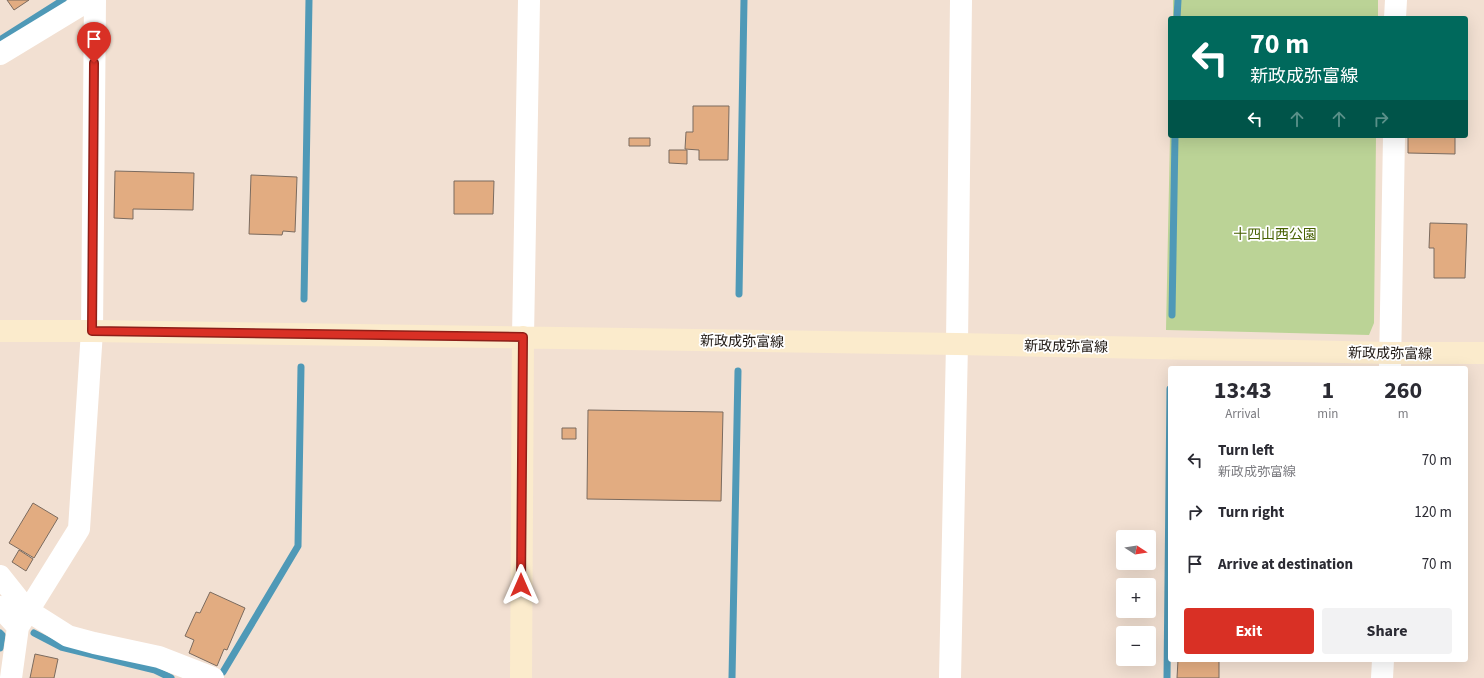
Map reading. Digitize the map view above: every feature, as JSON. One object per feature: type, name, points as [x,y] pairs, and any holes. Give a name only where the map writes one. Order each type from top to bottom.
[{"type":"main road","name":"新政成弥富線","points":[[0,331],[92,331],[957,344],[1390,360],[1484,354]]},
{"type":"main road","points":[[521,678],[523,337]]},
{"type":"street","points":[[0,54],[89,0]]},
{"type":"street","points":[[11,678],[23,619],[79,528],[92,331],[95,0]]},
{"type":"street","points":[[523,337],[529,0]]},
{"type":"street","points":[[950,678],[957,344],[961,0]]},
{"type":"street","points":[[1395,16],[1396,0]]},
{"type":"street","points":[[1390,360],[1394,138]]},
{"type":"street","points":[[0,576],[23,619]]},
{"type":"street","points":[[0,607],[23,619],[68,636],[159,657],[213,678]]},
{"type":"street","points":[[1382,678],[1383,662]]},
{"type":"green space","points":[[1173,0],[1378,0],[1378,16],[1173,16]]},
{"type":"green space","name":"十四山西公園","points":[[1170,138],[1376,138],[1374,323],[1369,335],[1166,330]]},
{"type":"building","points":[[7,0],[29,0],[14,10]]},
{"type":"building","points":[[693,106],[729,106],[728,160],[699,160],[699,150],[685,149],[686,132],[693,132]]},
{"type":"building","points":[[629,138],[650,138],[650,146],[629,146]]},
{"type":"building","points":[[1408,138],[1455,138],[1455,154],[1408,153]]},
{"type":"building","points":[[669,150],[687,150],[687,164],[669,163]]},
{"type":"building","points":[[115,171],[194,173],[193,210],[133,209],[133,219],[114,218]]},
{"type":"building","points":[[251,175],[297,177],[295,232],[283,231],[282,235],[249,234]]},
{"type":"building","points":[[454,181],[494,181],[493,214],[454,214]]},
{"type":"building","points":[[1430,223],[1467,224],[1465,278],[1434,278],[1434,248],[1429,248]]},
{"type":"building","points":[[588,410],[723,412],[721,501],[587,499]]},
{"type":"building","points":[[562,428],[576,428],[576,439],[562,439]]},
{"type":"building","points":[[33,503],[58,518],[34,558],[9,543]]},
{"type":"building","points":[[19,550],[33,559],[26,571],[12,562]]},
{"type":"building","points":[[210,592],[245,608],[227,650],[224,649],[217,666],[189,653],[194,640],[185,636],[196,612],[200,613]]},
{"type":"building","points":[[35,654],[58,659],[54,678],[30,678]]},
{"type":"building","points":[[1178,662],[1219,662],[1219,678],[1177,678]]},
{"type":"waterway","points":[[0,40],[63,0]]},
{"type":"waterway","points":[[304,299],[309,0]]},
{"type":"waterway","points":[[739,294],[744,0]]},
{"type":"waterway","points":[[1177,16],[1178,0]]},
{"type":"waterway","points":[[1172,315],[1175,138]]},
{"type":"waterway","points":[[223,672],[298,546],[301,367]]},
{"type":"waterway","points":[[732,678],[738,371]]},
{"type":"waterway","points":[[1167,678],[1168,582]]},
{"type":"waterway","points":[[0,633],[2,635],[0,648]]},
{"type":"waterway","points":[[34,633],[61,647],[155,670],[171,678]]},
{"type":"route","points":[[94,63],[92,331],[523,337],[521,585]]}]
